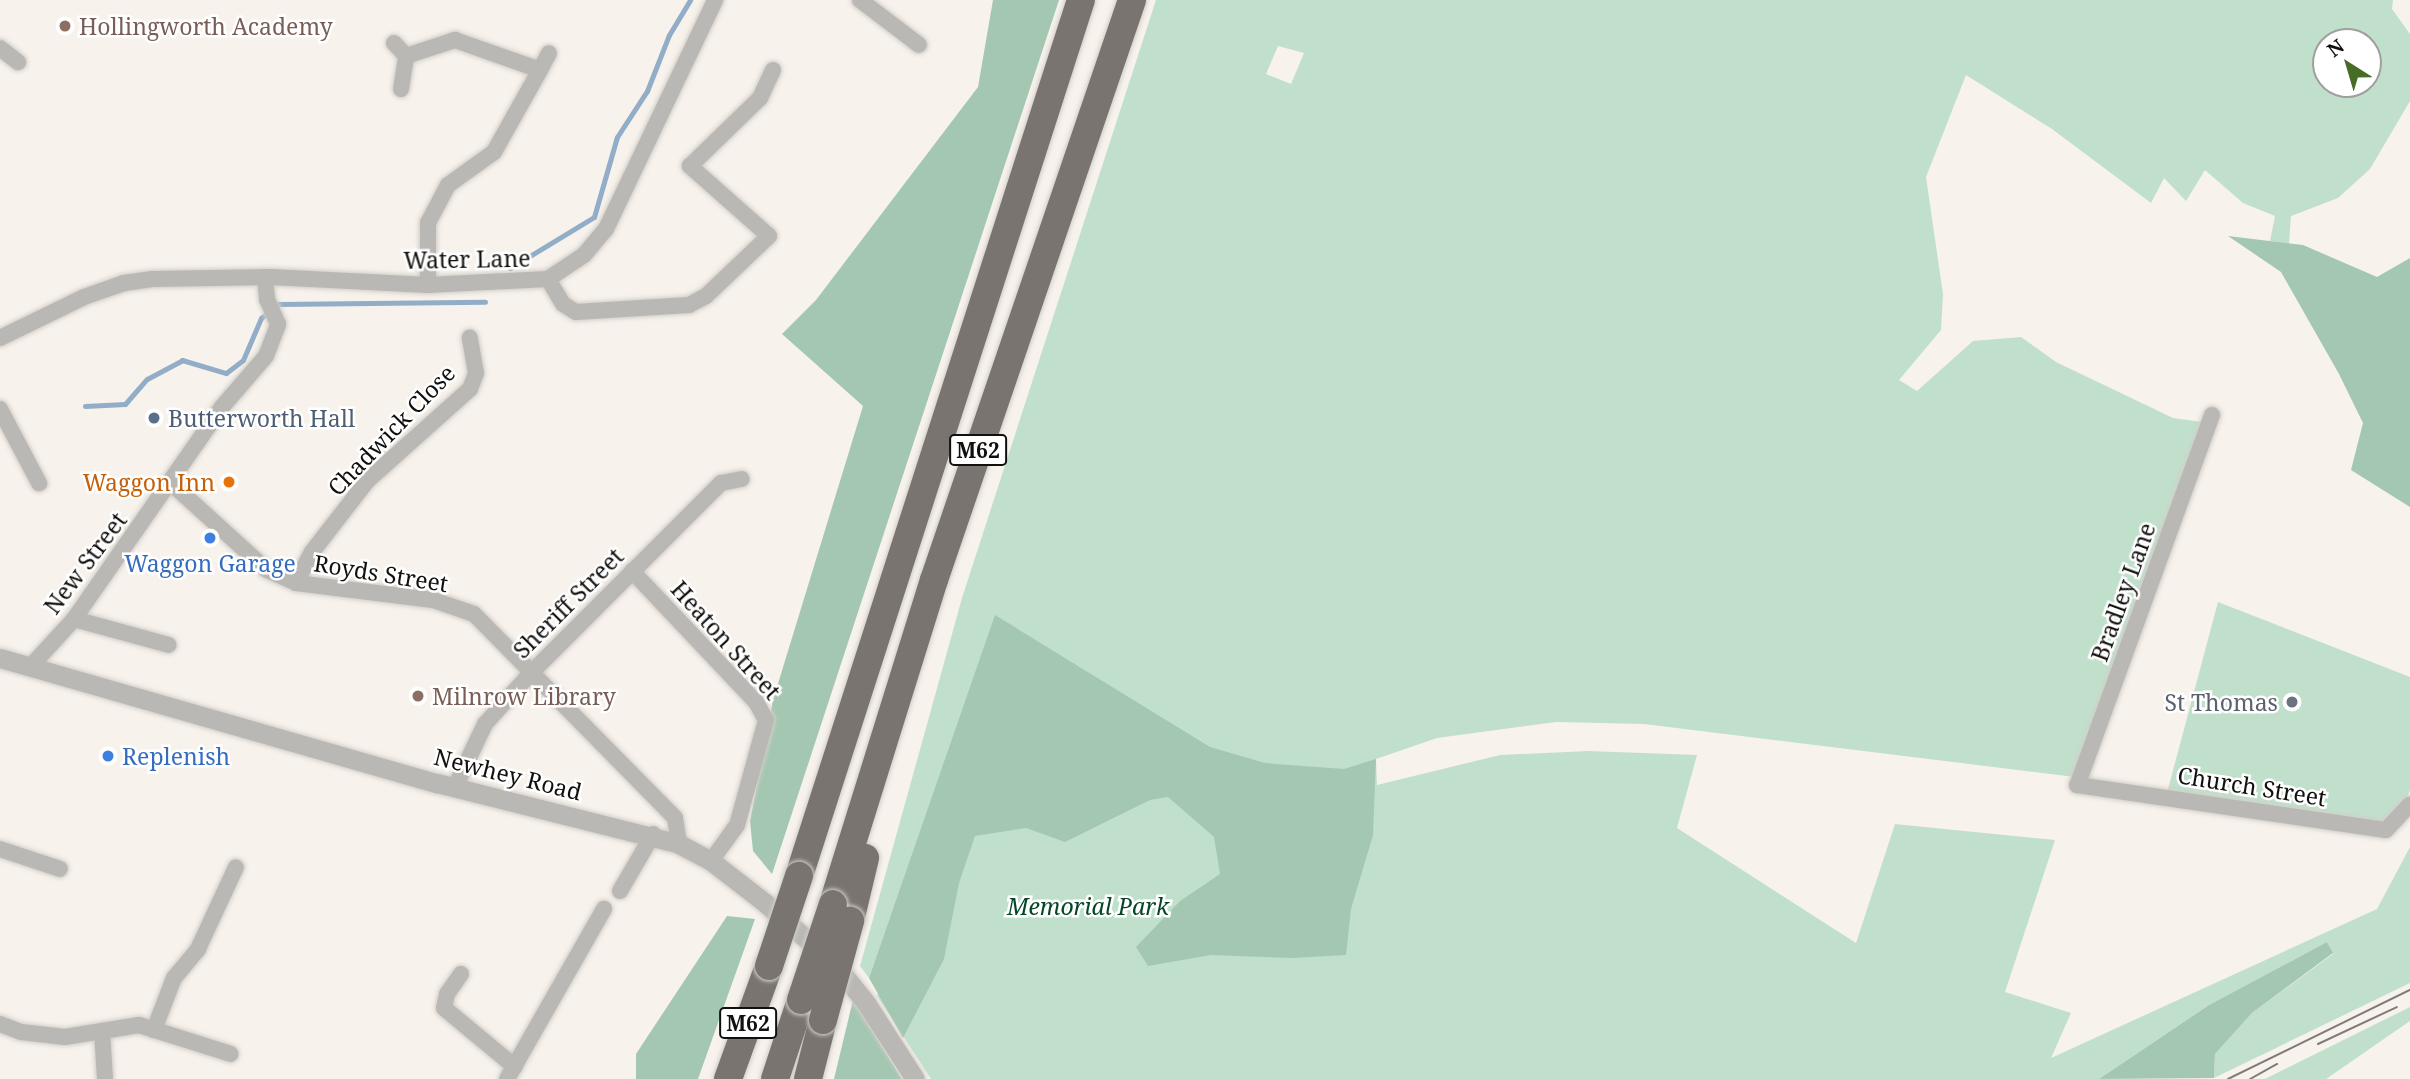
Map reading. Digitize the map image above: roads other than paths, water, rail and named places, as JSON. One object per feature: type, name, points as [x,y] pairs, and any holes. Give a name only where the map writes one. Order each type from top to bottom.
[{"type":"highway","name":"M62","points":[[728,1079],[799,876],[1081,0]]},
{"type":"highway","name":"M62","points":[[808,1079],[823,1020],[841,912],[934,580],[1132,0]]},
{"type":"highway","name":"M62","points":[[775,1079],[801,1000],[841,912]]},
{"type":"street","name":"Water Lane","points":[[0,338],[124,283],[265,277],[428,285],[548,279],[584,255],[606,229],[715,0]]},
{"type":"street","points":[[860,0],[919,45]]},
{"type":"street","points":[[405,56],[455,40],[540,70]]},
{"type":"street","points":[[394,43],[405,56],[401,89]]},
{"type":"street","points":[[0,48],[18,62]]},
{"type":"street","points":[[428,285],[428,223],[448,185],[494,152],[549,52]]},
{"type":"street","points":[[548,279],[563,304],[576,312],[689,305],[706,296],[769,236],[690,166],[760,98],[774,70]]},
{"type":"street","points":[[171,484],[222,407],[266,356],[278,324],[267,299],[265,277]]},
{"type":"street","name":"Chadwick Close","points":[[296,583],[312,552],[366,481],[470,389],[476,373],[470,338]]},
{"type":"street","points":[[0,409],[40,483]]},
{"type":"street","name":"Bradley Lane","points":[[2077,785],[2212,415]]},
{"type":"street","name":"Sheriff Street","points":[[455,787],[485,724],[530,674],[721,483],[742,479]]},
{"type":"street","name":"Royds Street","points":[[171,484],[267,570],[296,583],[433,600],[474,614],[530,674],[675,818],[679,844]]},
{"type":"street","name":"New Street","points":[[31,666],[74,619],[171,484]]},
{"type":"street","name":"Heaton Street","points":[[632,571],[757,702],[766,720],[737,825],[711,861]]},
{"type":"street","points":[[74,619],[169,645]]},
{"type":"street","name":"Newhey Road","points":[[0,658],[133,699],[455,787],[653,834],[679,844],[711,861],[834,963],[866,1003],[915,1079]]},
{"type":"street","name":"Church Street","points":[[2077,785],[2386,830],[2410,804]]},
{"type":"street","points":[[620,891],[653,834]]},
{"type":"street","points":[[0,849],[60,869]]},
{"type":"street","points":[[154,1030],[174,978],[198,948],[236,867]]},
{"type":"street","points":[[461,974],[447,994],[444,1008],[511,1073],[604,909]]},
{"type":"street","points":[[0,1024],[21,1032],[65,1037],[139,1025],[231,1054]]},
{"type":"street","points":[[102,1031],[106,1079]]},
{"type":"waterway","points":[[510,268],[594,217],[617,137],[647,91],[669,35],[690,0]]},
{"type":"waterway","points":[[85,406],[125,404],[147,379],[182,360],[226,373],[243,360],[261,318],[279,304],[485,302]]},
{"type":"tram line","points":[[2228,1079],[2410,990]]},
{"type":"tram line","points":[[2318,1044],[2397,1007]]},
{"type":"tram line","points":[[2250,1079],[2277,1064]]},
{"type":"place","name":"Hollingworth Academy","points":[[65,26]]},
{"type":"place","name":"Butterworth Hall","points":[[154,418]]},
{"type":"place","name":"Waggon Inn","points":[[229,482]]},
{"type":"place","name":"Waggon Garage","points":[[210,538]]},
{"type":"place","name":"Milnrow Library","points":[[418,696]]},
{"type":"place","name":"St Thomas","points":[[2292,702]]},
{"type":"place","name":"Replenish","points":[[108,756]]},
{"type":"park label","name":"Memorial Park","points":[[1088,906]]}]
